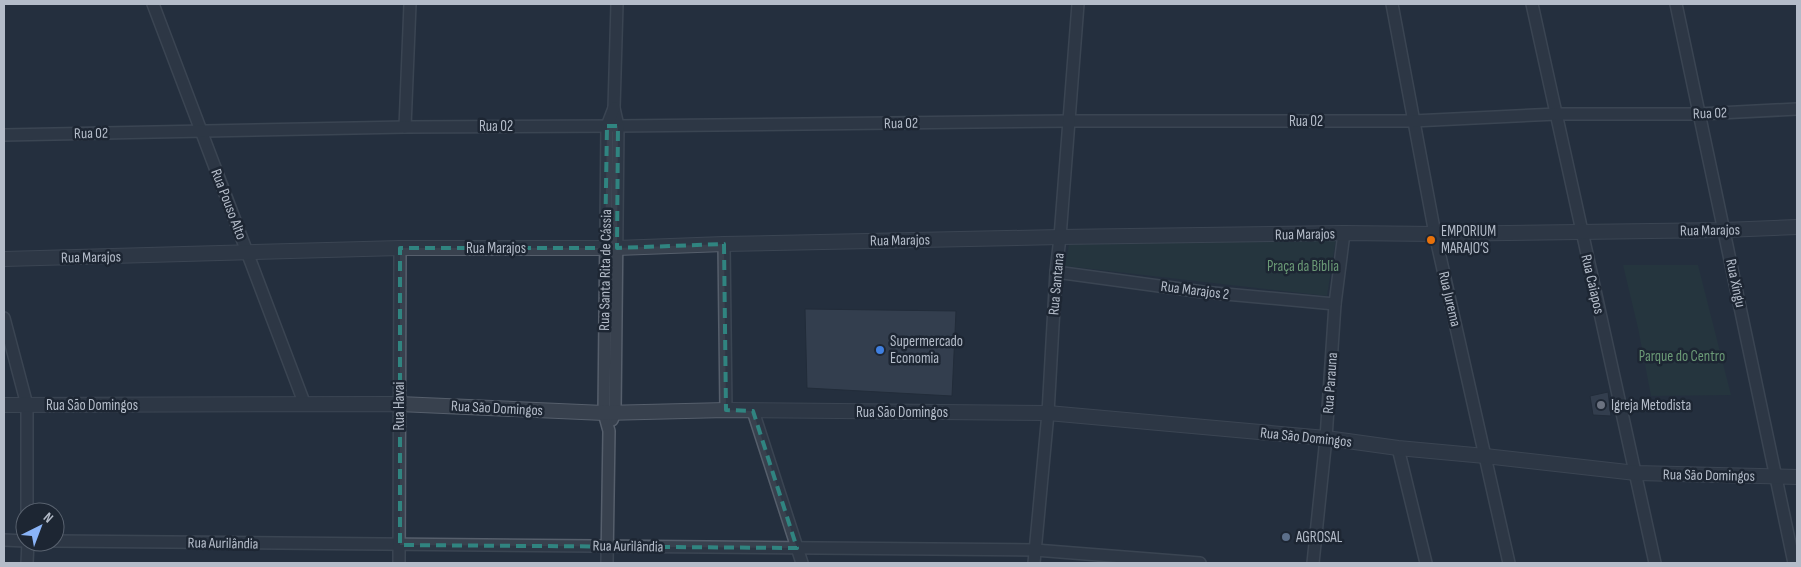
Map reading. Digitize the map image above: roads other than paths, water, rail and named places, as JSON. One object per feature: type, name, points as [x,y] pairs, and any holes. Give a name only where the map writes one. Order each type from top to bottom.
[{"type":"street","name":"Rua Pouso Alto","points":[[152,4],[306,405]]},
{"type":"street","points":[[405,127],[410,4]]},
{"type":"street","name":"Rua Santa Rita de Cássia","points":[[607,563],[613,126],[617,4]]},
{"type":"street","name":"Rua Santana","points":[[1034,563],[1048,413],[1056,272],[1070,121],[1078,4]]},
{"type":"street","name":"Rua Jurema","points":[[1392,4],[1435,234],[1510,563]]},
{"type":"street","name":"Rua Caiapos","points":[[1532,4],[1655,563]]},
{"type":"street","name":"Rua Xingu","points":[[1676,4],[1794,563]]},
{"type":"street","name":"Rua 02","points":[[4,135],[405,127],[1070,121],[1413,121],[1557,114],[1699,114],[1797,109]]},
{"type":"street","name":"Rua Marajos","points":[[4,259],[400,248],[611,248],[1060,237],[1344,233],[1435,234],[1724,230],[1797,227]]},
{"type":"street","name":"Rua Parauna","points":[[1313,563],[1326,438],[1335,304],[1344,233]]},
{"type":"street","points":[[724,244],[726,410]]},
{"type":"street","name":"Rua Havai","points":[[400,248],[400,563]]},
{"type":"street","name":"Rua Marajos 2","points":[[1056,272],[1203,292],[1335,304]]},
{"type":"street","points":[[4,318],[27,405],[27,502]]},
{"type":"street","name":"Rua São Domingos","points":[[4,405],[399,404],[610,413],[726,410],[1048,413],[1326,438],[1398,448],[1636,473],[1797,477]]},
{"type":"street","points":[[752,411],[802,563]]},
{"type":"street","points":[[1398,448],[1426,563]]},
{"type":"street","name":"Rua Aurilândia","points":[[65,541],[1035,550],[1200,563]]},
{"type":"place","name":"EMPORIUM MARAJO’S","points":[[1431,240]]},
{"type":"place","name":"Supermercado Economia","points":[[880,350]]},
{"type":"place","name":"Igreja Metodista","points":[[1601,405]]},
{"type":"place","name":"AGROSAL","points":[[1286,537]]},
{"type":"park label","name":"Praça da Bíblia","points":[[1303,266]]},
{"type":"park label","name":"Parque do Centro","points":[[1682,356]]}]
